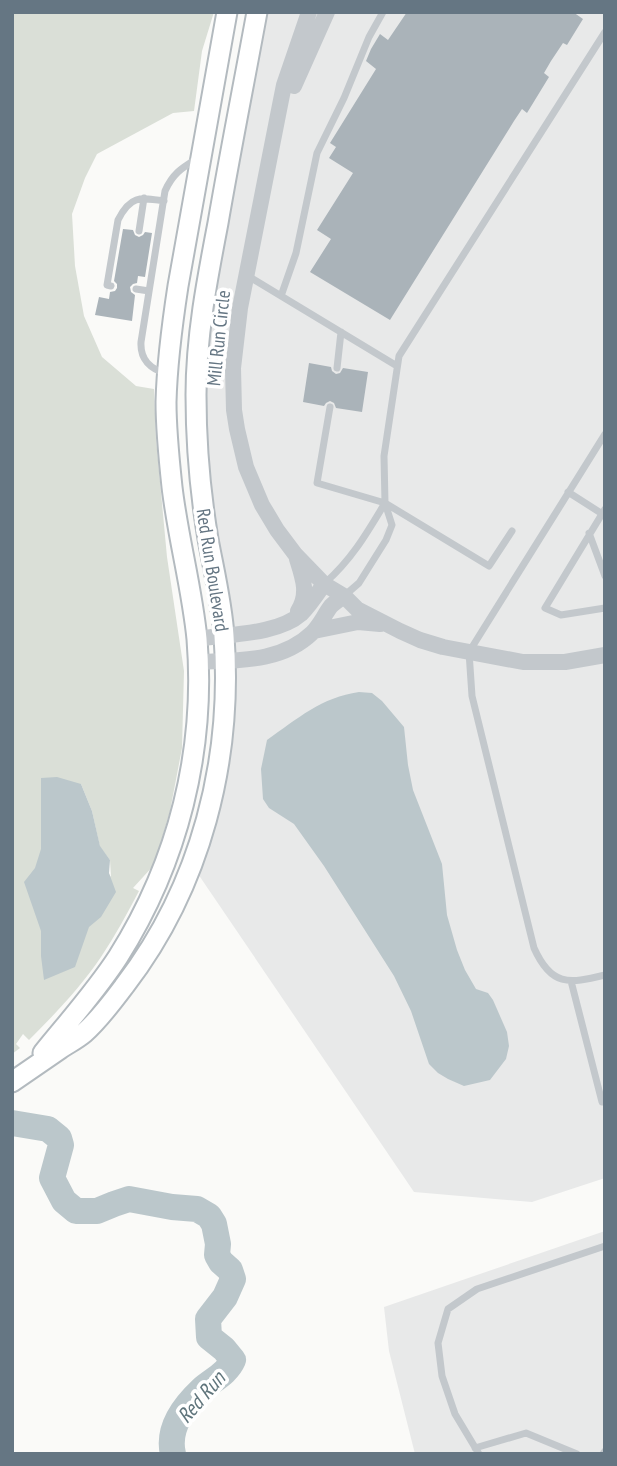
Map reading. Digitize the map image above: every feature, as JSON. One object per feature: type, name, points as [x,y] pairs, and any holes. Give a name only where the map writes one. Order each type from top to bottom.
[{"type":"main road","name":"Red Run Boulevard","points":[[32,1068],[98,984],[135,928],[167,859],[190,779],[199,698],[197,639],[169,463],[166,402],[174,311],[227,12]]},
{"type":"main road","name":"Red Run Boulevard","points":[[12,1082],[84,1033],[113,1000],[154,943],[191,868],[215,788],[226,697],[225,660],[224,635],[198,467],[198,353],[204,299],[257,12]]},
{"type":"street","name":"Mill Run Circle","points":[[309,12],[284,85],[240,308],[233,368],[235,420],[246,467],[262,505],[295,554],[324,584],[344,596],[357,609],[420,640],[523,662],[565,662],[605,655]]},
{"type":"street","name":"Mill Run Circle","points":[[270,151],[294,84],[327,12]]},
{"type":"street","points":[[290,622],[300,609],[304,593],[303,579],[295,554]]},
{"type":"street","points":[[197,639],[269,629],[290,622],[301,613],[324,584]]},
{"type":"street","points":[[197,662],[251,659],[275,655],[292,648],[314,631],[331,606],[344,596]]},
{"type":"street","points":[[314,631],[358,622],[385,624]]},
{"type":"lane","points":[[281,296],[296,253],[317,153],[383,12]]},
{"type":"lane","points":[[344,596],[359,583],[386,541],[392,525],[385,503],[384,456],[399,356],[605,32]]},
{"type":"lane","points":[[168,374],[146,364],[140,353],[163,201],[171,177],[202,156]]},
{"type":"lane","points":[[111,286],[107,285],[118,220],[128,204],[134,200],[144,198],[163,201]]},
{"type":"lane","points":[[139,231],[144,198]]},
{"type":"lane","points":[[246,275],[397,366]]},
{"type":"lane","points":[[136,289],[149,291]]},
{"type":"lane","points":[[337,368],[341,332]]},
{"type":"lane","points":[[330,407],[317,483],[385,503],[489,566],[512,531]]},
{"type":"lane","points":[[605,434],[468,652],[472,695],[539,960],[553,975],[571,981],[605,975]]},
{"type":"lane","points":[[568,492],[604,512],[545,608],[561,615],[605,608]]},
{"type":"lane","points":[[324,584],[354,554],[385,503]]},
{"type":"lane","points":[[589,533],[605,576]]},
{"type":"lane","points":[[571,981],[602,1102]]},
{"type":"lane","points":[[577,1454],[526,1433],[477,1451],[455,1414],[442,1376],[438,1343],[448,1309],[477,1289],[605,1247]]},
{"type":"shaded area","points":[[12,12],[214,12],[202,51],[194,111],[173,113],[97,154],[72,214],[75,266],[84,316],[102,357],[136,386],[154,389],[167,557],[184,671],[182,748],[170,811],[154,865],[133,888],[139,891],[106,949],[76,990],[39,1030],[29,1040],[23,1034],[16,1044],[20,1048],[12,1054]],"holes":[[[81,784],[92,811],[100,847],[110,860],[111,877],[64,816]]]},
{"type":"shaded area","points":[[262,12],[605,12],[605,1178],[532,1202],[414,1192],[196,871],[228,745],[202,445],[206,329]]},
{"type":"shaded area","points":[[359,692],[372,693],[404,727],[413,790],[442,864],[447,915],[457,950],[476,989],[488,993],[493,1000],[507,1032],[509,1046],[506,1059],[490,1080],[464,1086],[438,1073],[429,1064],[411,1011],[394,976],[294,824],[269,808],[263,799],[261,769],[267,740],[322,704]]},
{"type":"shaded area","points":[[57,777],[81,784],[92,811],[100,846],[110,860],[109,873],[116,892],[101,917],[89,927],[75,967],[44,980],[41,931],[24,882],[35,868],[41,849],[41,778]]},
{"type":"shaded area","points":[[605,1231],[605,1454],[415,1454],[389,1351],[384,1307]]},
{"type":"building","points":[[407,12],[573,12],[583,19],[567,45],[563,43],[551,61],[544,73],[549,77],[527,113],[522,109],[514,121],[390,320],[310,272],[331,239],[317,230],[353,173],[329,158],[336,147],[330,143],[376,69],[366,61],[371,49],[380,34],[388,40]]},
{"type":"building","points":[[123,229],[133,230],[139,237],[145,232],[152,233],[145,277],[138,276],[137,283],[130,287],[135,295],[132,321],[95,315],[99,297],[109,299],[110,292],[117,288],[114,281]]},
{"type":"building","points":[[309,363],[331,367],[336,374],[343,368],[368,372],[362,412],[336,408],[330,401],[324,406],[303,402]]},
{"type":"waterway","name":"Red Run","points":[[12,1123],[48,1129],[59,1138],[61,1145],[52,1178],[64,1201],[76,1211],[97,1211],[129,1199],[197,1209],[209,1216],[214,1224],[217,1255],[230,1270],[233,1279],[225,1297],[208,1319],[209,1337],[233,1360],[183,1411],[172,1436],[173,1454]]}]
